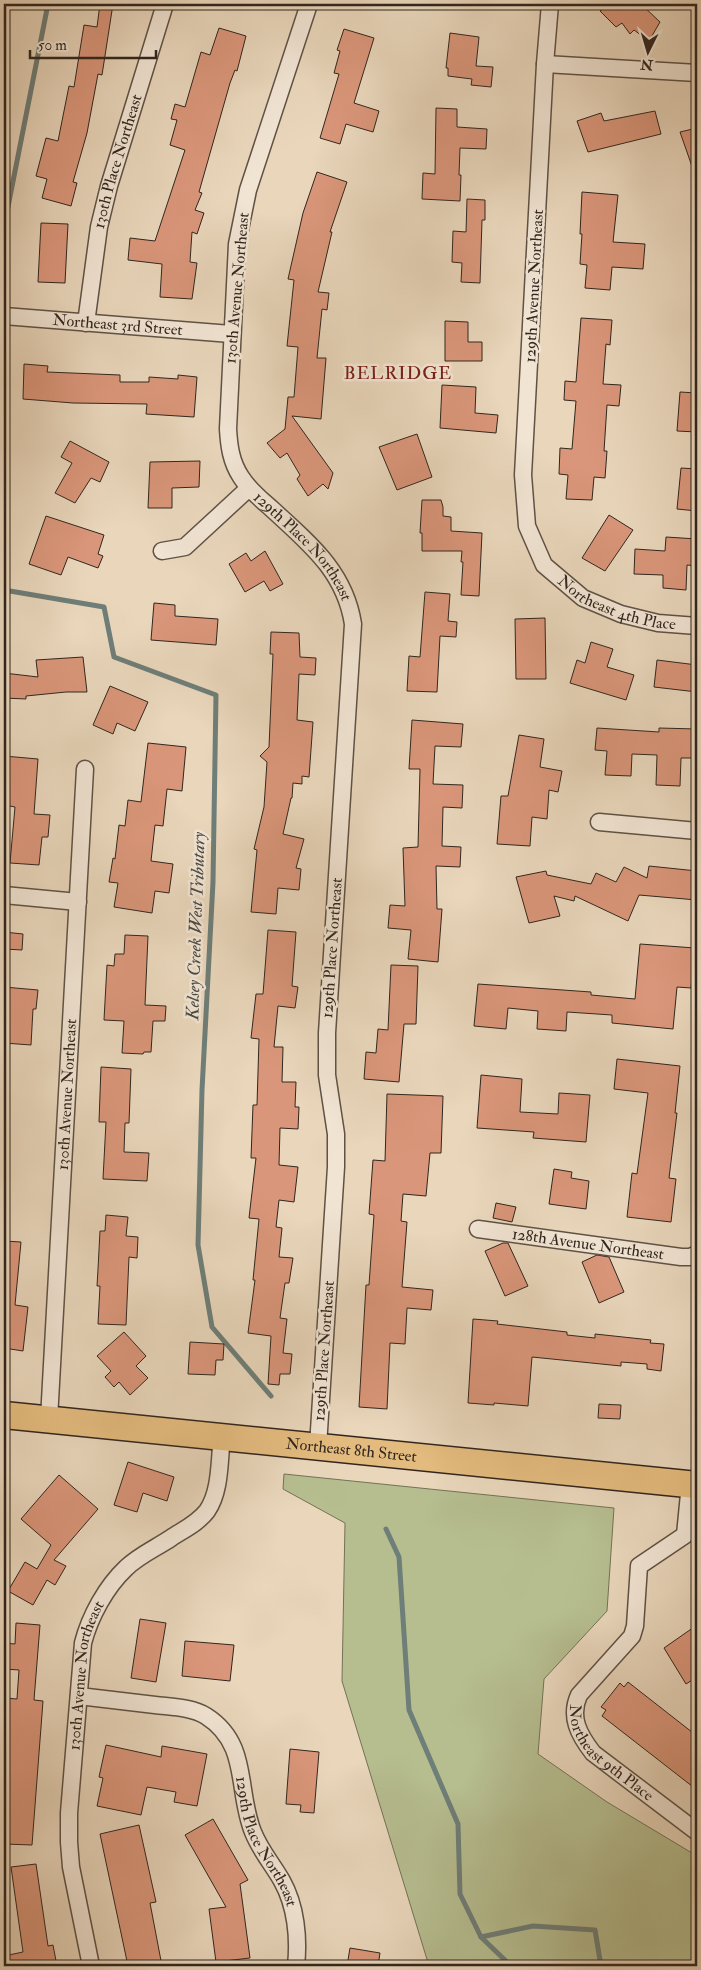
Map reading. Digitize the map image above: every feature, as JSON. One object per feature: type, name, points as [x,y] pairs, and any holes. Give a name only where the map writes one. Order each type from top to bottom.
[{"type":"main road","name":"Northeast 8th Street","points":[[4,1414],[694,1485]]},
{"type":"street","name":"130th Place Northeast","points":[[86,322],[99,228],[109,186],[165,4]]},
{"type":"street","name":"130th Avenue Northeast","points":[[249,488],[240,476],[229,448],[228,429],[237,244],[248,190],[308,4]]},
{"type":"street","name":"129th Avenue Northeast","points":[[544,565],[527,526],[523,475],[545,64],[550,4]]},
{"type":"street","points":[[545,64],[697,73]]},
{"type":"street","name":"Northeast 3rd Street","points":[[4,316],[232,334]]},
{"type":"street","points":[[162,551],[185,547],[249,488]]},
{"type":"street","name":"129th Place Northeast","points":[[249,488],[329,565],[350,606],[353,624],[327,1034],[328,1075],[336,1134],[336,1167],[318,1446]]},
{"type":"street","name":"Northeast 4th Place","points":[[544,565],[583,598],[621,614],[658,623],[697,626]]},
{"type":"street","name":"130th Avenue Northeast","points":[[49,1419],[85,769]]},
{"type":"street","points":[[599,822],[697,831]]},
{"type":"street","points":[[4,896],[78,902]]},
{"type":"street","name":"128th Avenue Northeast","points":[[478,1230],[681,1257],[690,1257],[697,1254]]},
{"type":"street","name":"130th Avenue Northeast","points":[[91,1966],[71,1867],[69,1842],[69,1813],[83,1643],[94,1613],[114,1580],[127,1566],[191,1526],[207,1510],[216,1488],[222,1437]]},
{"type":"street","name":"Northeast 9th Place","points":[[694,1485],[685,1535],[639,1566],[632,1636],[579,1694],[574,1714],[583,1740],[594,1753],[697,1832]]},
{"type":"street","name":"129th Place Northeast","points":[[79,1696],[185,1709],[204,1715],[228,1735],[236,1751],[253,1833],[283,1882],[293,1909],[297,1932],[296,1966]]},
{"type":"green space","points":[[284,1474],[614,1508],[607,1611],[544,1679],[538,1754],[607,1802],[697,1856],[697,1966],[429,1966],[342,1681],[345,1523],[283,1489]]},
{"type":"building","points":[[100,4],[113,4],[102,75],[98,74],[87,133],[73,182],[77,183],[71,206],[42,198],[47,179],[36,176],[46,138],[58,141],[69,86],[74,87],[84,25],[97,27]]},
{"type":"building","points":[[610,4],[641,4],[660,22],[649,41],[634,30],[630,34],[622,23],[616,27],[600,11]]},
{"type":"building","points":[[219,28],[246,36],[237,71],[235,70],[230,83],[199,192],[202,193],[195,210],[204,213],[197,234],[192,232],[190,262],[197,263],[192,299],[160,297],[162,264],[128,260],[130,238],[155,241],[185,150],[170,145],[177,120],[171,119],[175,104],[185,107],[201,52],[210,55]]},
{"type":"building","points":[[344,29],[374,38],[354,103],[379,111],[373,132],[346,124],[340,144],[320,138],[339,74],[334,73],[340,51],[337,50]]},
{"type":"building","points":[[450,33],[479,37],[476,66],[493,67],[491,87],[471,85],[472,79],[448,76],[448,68],[446,68]]},
{"type":"building","points":[[436,108],[457,109],[457,127],[487,129],[486,149],[460,148],[460,201],[422,199],[423,173],[435,174]]},
{"type":"building","points":[[655,111],[661,134],[588,152],[577,121],[601,113],[604,121]]},
{"type":"building","points":[[697,128],[697,175],[695,175],[680,132]]},
{"type":"building","points":[[317,172],[347,182],[330,232],[332,232],[318,292],[329,293],[327,310],[322,309],[317,358],[326,358],[321,419],[292,416],[333,473],[328,489],[323,484],[308,496],[297,479],[300,475],[287,453],[280,458],[267,443],[285,429],[288,397],[294,397],[298,347],[287,346],[294,280],[288,279],[303,213]]},
{"type":"building","points":[[582,192],[618,195],[613,242],[645,244],[643,269],[612,267],[610,290],[585,288],[587,265],[580,264]]},
{"type":"building","points":[[467,199],[485,200],[485,220],[482,220],[480,283],[461,282],[462,263],[452,262],[453,231],[466,232]]},
{"type":"building","points":[[41,223],[68,224],[65,283],[38,282]]},
{"type":"building","points":[[581,318],[612,320],[610,345],[606,344],[603,384],[621,385],[619,406],[607,405],[604,451],[607,451],[605,478],[594,477],[592,500],[566,499],[568,475],[559,474],[560,448],[572,449],[576,401],[564,400],[565,381],[576,382]]},
{"type":"building","points":[[445,321],[468,322],[468,342],[482,342],[482,361],[445,361]]},
{"type":"building","points":[[24,364],[48,366],[47,372],[120,375],[120,382],[149,382],[149,377],[178,379],[178,375],[197,377],[194,417],[146,414],[147,404],[73,403],[23,399]]},
{"type":"building","points":[[442,385],[476,387],[475,413],[498,415],[496,433],[440,428]]},
{"type":"building","points":[[680,392],[697,393],[697,432],[677,431]]},
{"type":"building","points":[[417,434],[432,477],[397,490],[379,447]]},
{"type":"building","points":[[70,441],[109,462],[100,482],[91,478],[75,503],[55,493],[72,463],[61,457]]},
{"type":"building","points":[[200,461],[199,487],[172,488],[172,508],[148,508],[150,462]]},
{"type":"building","points":[[681,468],[697,469],[697,511],[677,509]]},
{"type":"building","points":[[422,500],[441,500],[443,516],[451,517],[451,531],[482,533],[479,596],[461,595],[462,551],[422,551],[422,533],[420,533]]},
{"type":"building","points":[[609,515],[633,530],[605,571],[582,558]]},
{"type":"building","points":[[46,516],[104,535],[98,554],[103,556],[98,568],[68,557],[61,575],[29,564]]},
{"type":"building","points":[[666,537],[697,539],[697,566],[687,565],[686,590],[663,588],[663,575],[634,574],[635,549],[665,551]]},
{"type":"building","points":[[265,551],[283,584],[270,591],[264,581],[245,592],[229,564],[246,553],[251,561]]},
{"type":"building","points":[[425,592],[450,594],[448,621],[457,622],[456,637],[440,636],[437,692],[407,691],[409,656],[420,657]]},
{"type":"building","points":[[154,603],[175,605],[175,616],[218,619],[216,645],[151,640]]},
{"type":"building","points":[[545,618],[546,679],[516,679],[515,619]]},
{"type":"building","points":[[271,632],[299,633],[300,657],[316,658],[315,675],[299,674],[297,720],[313,722],[309,777],[302,776],[302,784],[293,783],[292,798],[283,834],[304,839],[296,868],[301,869],[299,890],[278,888],[276,914],[251,912],[257,850],[254,849],[264,807],[267,762],[260,756],[269,747],[273,654],[270,654]]},
{"type":"building","points":[[591,642],[613,649],[607,667],[634,675],[626,700],[570,683],[577,660],[585,663]]},
{"type":"building","points":[[83,657],[87,692],[26,696],[26,699],[4,698],[4,673],[38,677],[36,660]]},
{"type":"building","points":[[657,660],[697,665],[697,692],[654,687]]},
{"type":"building","points":[[110,686],[148,702],[135,731],[117,723],[113,734],[93,725]]},
{"type":"building","points":[[412,720],[463,724],[461,747],[435,746],[433,784],[463,785],[462,808],[443,807],[442,846],[461,847],[460,867],[436,866],[437,909],[442,909],[438,962],[408,959],[411,930],[388,928],[390,905],[405,906],[403,848],[418,847],[420,769],[409,769]]},
{"type":"building","points":[[597,728],[659,732],[659,728],[697,729],[697,758],[681,758],[680,786],[656,785],[657,755],[632,754],[631,776],[605,775],[607,751],[595,750]]},
{"type":"building","points":[[519,735],[544,739],[540,767],[562,771],[558,792],[549,790],[547,819],[532,817],[530,846],[497,844],[501,796],[508,796]]},
{"type":"building","points":[[148,743],[186,747],[182,791],[167,789],[163,826],[155,825],[151,861],[173,864],[169,893],[155,891],[152,913],[114,907],[118,883],[109,882],[113,858],[115,859],[119,825],[125,826],[128,800],[141,802]]},
{"type":"building","points":[[4,756],[38,759],[34,814],[50,815],[48,837],[42,837],[39,865],[10,863],[15,807],[4,805]]},
{"type":"building","points":[[649,866],[697,871],[697,900],[639,895],[628,921],[575,896],[574,901],[554,896],[560,916],[529,923],[516,877],[546,871],[547,875],[591,884],[596,873],[616,882],[624,867],[647,878]]},
{"type":"building","points":[[268,930],[296,932],[292,986],[298,987],[295,1008],[278,1006],[274,1047],[283,1047],[282,1082],[296,1082],[295,1107],[299,1107],[298,1129],[280,1128],[279,1165],[298,1167],[294,1202],[279,1200],[276,1227],[282,1228],[279,1257],[293,1258],[289,1283],[285,1283],[280,1318],[287,1319],[283,1353],[292,1354],[290,1374],[280,1374],[279,1385],[268,1384],[271,1336],[248,1333],[255,1280],[253,1280],[259,1219],[249,1218],[256,1158],[251,1158],[253,1105],[257,1105],[259,1039],[251,1038],[256,994],[263,994]]},
{"type":"building","points":[[4,932],[23,934],[22,950],[4,949]]},
{"type":"building","points":[[125,935],[148,936],[145,1005],[166,1006],[165,1021],[153,1021],[151,1052],[144,1052],[143,1054],[122,1053],[124,1021],[104,1020],[107,965],[114,966],[115,954],[124,954]]},
{"type":"building","points":[[640,944],[695,948],[691,988],[677,987],[673,1029],[612,1023],[612,1015],[567,1012],[566,1031],[537,1029],[538,1011],[508,1008],[506,1029],[474,1026],[478,984],[591,992],[591,995],[635,999]]},
{"type":"building","points":[[391,965],[418,966],[416,1024],[404,1024],[399,1082],[364,1079],[366,1052],[376,1053],[378,1029],[388,1030]]},
{"type":"building","points":[[4,987],[38,990],[36,1009],[33,1009],[31,1045],[4,1043]]},
{"type":"building","points":[[617,1059],[680,1066],[675,1113],[677,1113],[669,1178],[676,1179],[671,1222],[627,1217],[632,1173],[637,1174],[648,1093],[614,1089]]},
{"type":"building","points":[[101,1067],[131,1069],[129,1123],[125,1123],[124,1152],[149,1153],[147,1181],[103,1179],[106,1122],[99,1122]]},
{"type":"building","points":[[481,1075],[522,1079],[520,1112],[558,1114],[559,1093],[590,1095],[586,1142],[533,1138],[534,1132],[477,1128]]},
{"type":"building","points":[[387,1094],[443,1096],[441,1153],[430,1153],[426,1196],[403,1194],[401,1221],[407,1222],[402,1287],[433,1290],[431,1310],[407,1308],[405,1344],[390,1343],[387,1409],[359,1407],[366,1285],[369,1285],[374,1215],[369,1214],[373,1160],[385,1161]]},
{"type":"building","points":[[554,1169],[572,1172],[571,1178],[589,1181],[586,1209],[549,1204]]},
{"type":"building","points":[[496,1203],[516,1207],[512,1222],[493,1218]]},
{"type":"building","points":[[106,1215],[128,1217],[126,1236],[138,1237],[137,1258],[129,1257],[126,1325],[98,1324],[100,1286],[97,1286],[100,1231],[105,1231]]},
{"type":"building","points":[[4,1241],[21,1242],[15,1305],[28,1307],[23,1351],[4,1348]]},
{"type":"building","points":[[503,1243],[508,1243],[528,1286],[505,1296],[485,1251]]},
{"type":"building","points":[[597,1255],[609,1257],[624,1292],[599,1303],[582,1262]]},
{"type":"building","points":[[473,1319],[498,1321],[497,1324],[567,1332],[567,1335],[595,1338],[595,1334],[651,1340],[650,1343],[664,1344],[661,1371],[647,1369],[647,1364],[621,1362],[621,1366],[532,1357],[528,1406],[468,1403]]},
{"type":"building","points":[[124,1332],[146,1356],[136,1366],[148,1378],[130,1395],[119,1382],[114,1387],[105,1377],[111,1371],[97,1356]]},
{"type":"building","points":[[190,1342],[224,1344],[223,1360],[216,1360],[215,1375],[188,1374]]},
{"type":"building","points":[[599,1404],[621,1405],[620,1419],[598,1418]]},
{"type":"building","points":[[128,1462],[174,1477],[167,1501],[143,1493],[137,1512],[114,1505]]},
{"type":"building","points":[[59,1475],[98,1509],[54,1560],[66,1566],[55,1585],[47,1580],[33,1605],[8,1591],[25,1562],[37,1569],[51,1545],[21,1519]]},
{"type":"building","points":[[140,1619],[166,1623],[156,1682],[131,1678]]},
{"type":"building","points":[[16,1623],[40,1625],[34,1700],[43,1701],[32,1845],[4,1844],[4,1698],[17,1699],[19,1670],[4,1669],[4,1643],[15,1644]]},
{"type":"building","points":[[697,1625],[697,1677],[686,1684],[664,1648]]},
{"type":"building","points":[[185,1641],[234,1645],[230,1681],[182,1676]]},
{"type":"building","points":[[628,1682],[697,1736],[697,1790],[602,1716],[606,1710],[601,1707],[620,1683],[624,1687]]},
{"type":"building","points":[[106,1745],[161,1757],[162,1746],[207,1754],[197,1806],[174,1802],[176,1792],[147,1787],[141,1815],[97,1806],[103,1778],[99,1777]]},
{"type":"building","points":[[290,1749],[319,1752],[314,1813],[300,1812],[301,1805],[286,1804]]},
{"type":"building","points":[[213,1819],[248,1880],[240,1884],[250,1958],[216,1962],[209,1909],[226,1907],[185,1835]]},
{"type":"building","points":[[139,1825],[156,1902],[150,1903],[162,1966],[128,1966],[100,1834]]},
{"type":"building","points":[[36,1864],[48,1946],[53,1945],[57,1966],[4,1966],[4,1956],[23,1952],[11,1867]]},
{"type":"building","points":[[350,1948],[380,1953],[378,1966],[347,1966]]},
{"type":"waterway","name":"Kelsey Creek West Tributary","points":[[4,227],[48,4]]},
{"type":"waterway","name":"Kelsey Creek West Tributary","points":[[4,590],[104,607],[114,657],[216,695],[213,882],[202,1090],[198,1245],[212,1327],[271,1396]]},
{"type":"waterway","name":"Kelsey Creek West Tributary","points":[[386,1529],[399,1557],[409,1710],[458,1824],[460,1894],[481,1937],[533,1926],[595,1930],[601,1966]]},
{"type":"waterway","points":[[481,1937],[511,1966]]},
{"type":"district","name":"BELRIDGE","points":[[398,373]]}]
